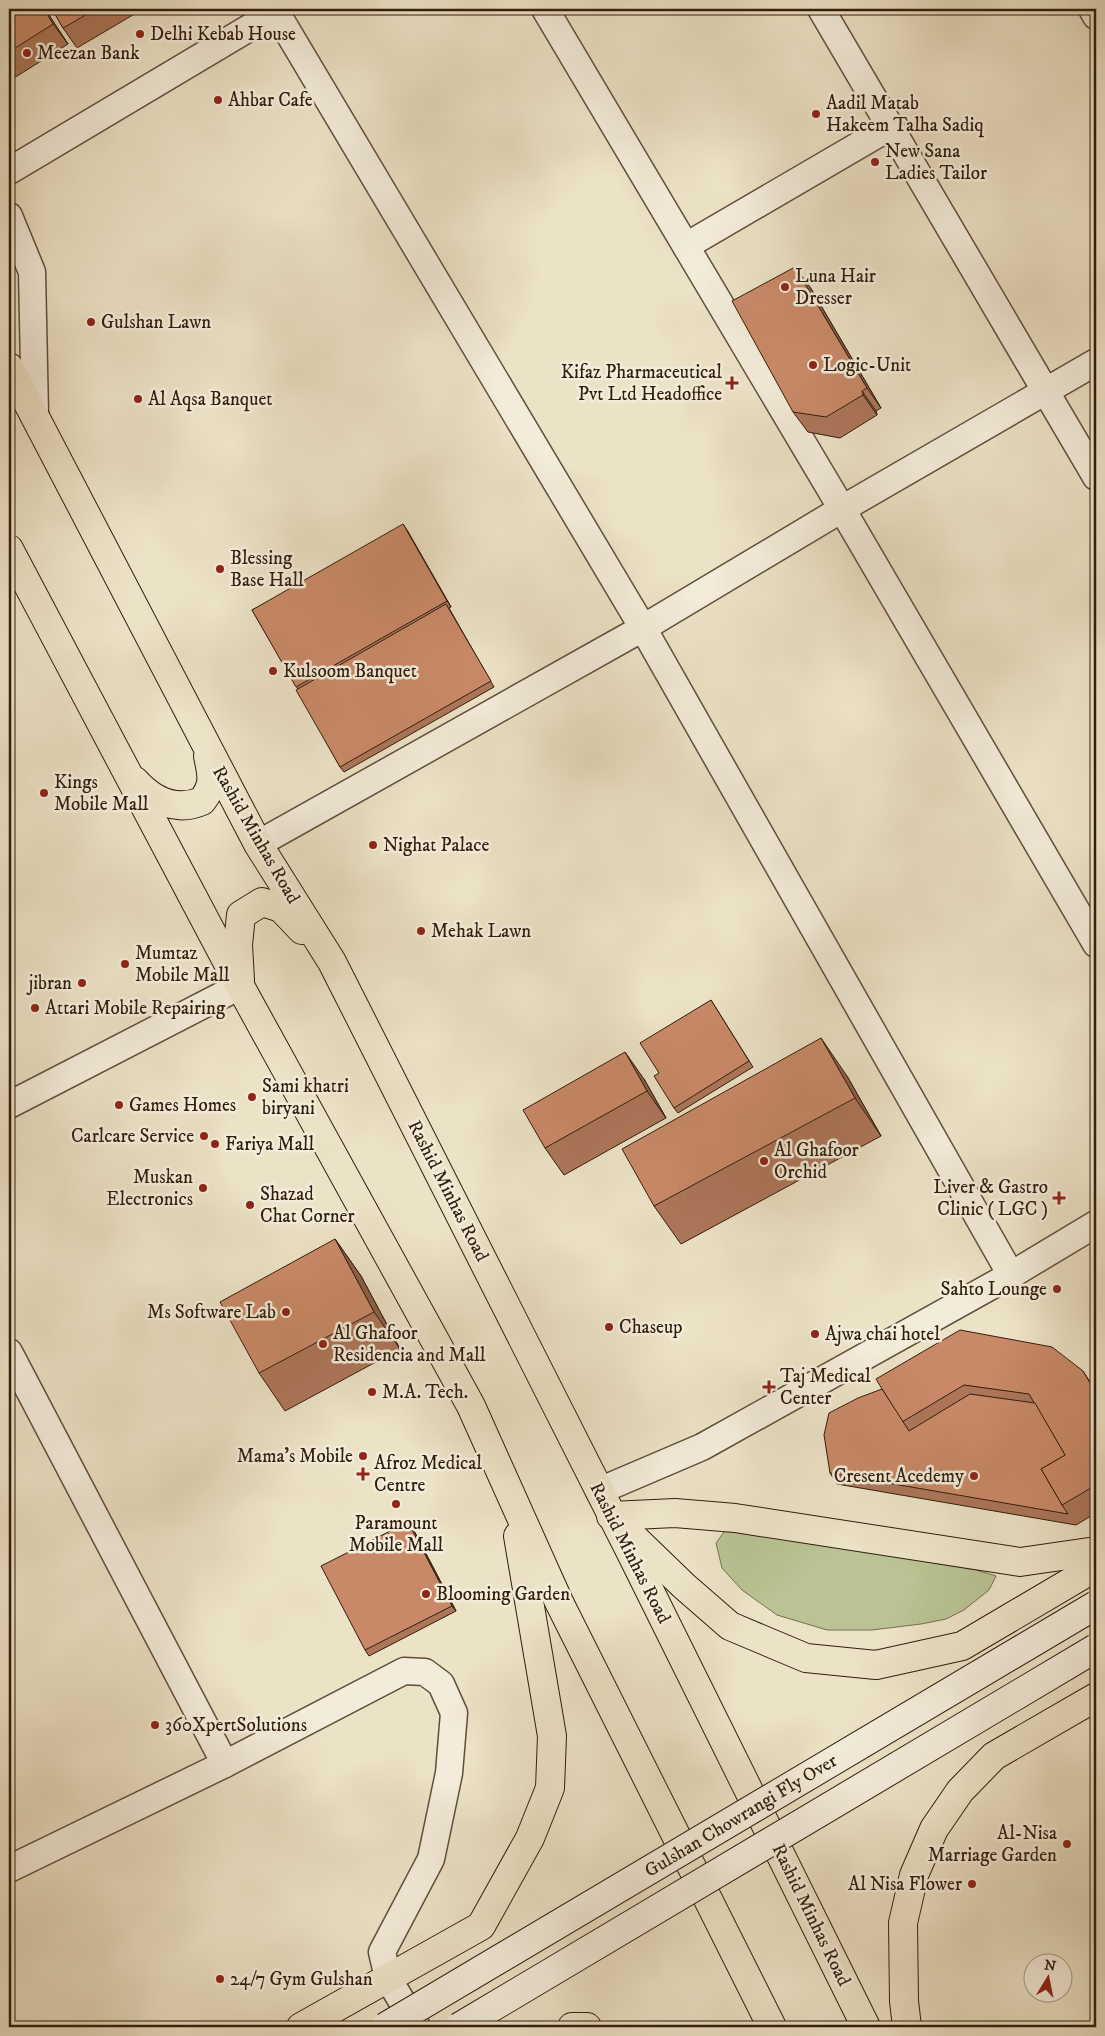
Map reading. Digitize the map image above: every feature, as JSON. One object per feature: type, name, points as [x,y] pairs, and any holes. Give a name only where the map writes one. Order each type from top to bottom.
[{"type":"main road","name":"Rashid Minhas Road","points":[[9,366],[258,844],[332,962],[599,1491],[866,2027]]},
{"type":"main road","points":[[9,549],[240,986],[471,1406],[559,1602],[772,2027]]},
{"type":"main road","points":[[126,770],[140,786],[167,804],[181,807],[192,805],[202,801],[212,783],[206,747]]},
{"type":"main road","points":[[240,986],[238,945],[240,916],[262,902],[281,908],[332,962]]},
{"type":"main road","points":[[301,2027],[481,1926],[530,1838],[550,1788],[552,1736],[511,1495]]},
{"type":"main road","points":[[611,1516],[675,1513],[735,1518],[1020,1562],[1096,1550]]},
{"type":"main road","points":[[611,1516],[684,1586],[730,1626],[806,1658],[876,1665],[962,1646],[1096,1567]]},
{"type":"main road","name":"Gulshan Chowrangi Fly Over","points":[[385,2027],[1096,1605]]},
{"type":"main road","name":"Gulshan Chowrangi Fly Over","points":[[459,2027],[1096,1648]]},
{"type":"main road","points":[[907,2027],[904,2001],[903,1923],[914,1875],[934,1828],[960,1791],[994,1756],[1096,1697]]},
{"type":"main road","points":[[572,2027],[587,2027]]},
{"type":"street","points":[[545,9],[842,509],[1096,944]]},
{"type":"street","points":[[821,9],[1096,477]]},
{"type":"street","points":[[1092,9],[1096,16]]},
{"type":"street","points":[[9,171],[278,10],[643,628],[1011,1275]]},
{"type":"street","points":[[686,246],[890,127]]},
{"type":"street","points":[[9,216],[32,272],[35,414]]},
{"type":"street","points":[[258,844],[643,628],[842,509],[1096,362]]},
{"type":"street","points":[[9,1105],[240,986]]},
{"type":"street","points":[[599,1491],[702,1447],[1011,1275],[1096,1224]]},
{"type":"street","points":[[9,1352],[225,1764]]},
{"type":"street","points":[[9,1869],[225,1764],[404,1671],[425,1672],[441,1684],[454,1713],[449,1773],[431,1859],[382,1952],[388,1978],[416,2027]]},
{"type":"green space","points":[[727,1528],[976,1570],[996,1576],[989,1590],[964,1610],[946,1619],[872,1630],[827,1630],[777,1615],[742,1590],[722,1568],[716,1543]]},
{"type":"building","points":[[9,9],[44,9],[53,24],[9,52]]},
{"type":"building","points":[[52,9],[96,9],[63,28]]},
{"type":"building","name":"Logic-Unit","points":[[795,267],[867,388],[862,391],[863,395],[826,417],[793,412],[732,301]]},
{"type":"building","points":[[403,524],[447,601],[296,687],[252,610]]},
{"type":"building","points":[[446,604],[491,681],[340,767],[296,690]]},
{"type":"building","points":[[711,1000],[749,1061],[674,1108],[654,1076],[659,1073],[640,1043]]},
{"type":"building","points":[[821,1038],[855,1098],[654,1206],[622,1149]]},
{"type":"building","points":[[625,1052],[647,1091],[545,1148],[523,1110]]},
{"type":"building","points":[[335,1239],[374,1312],[259,1373],[220,1302]]},
{"type":"building","points":[[960,1330],[1052,1347],[1083,1371],[1096,1393],[1096,1485],[1062,1505],[1041,1469],[1065,1455],[1029,1394],[964,1385],[902,1422],[876,1379]]},
{"type":"building","points":[[882,1389],[909,1431],[970,1394],[1035,1403],[1065,1455],[1041,1469],[1068,1514],[830,1473],[824,1435],[829,1413],[858,1398]]},
{"type":"building","points":[[408,1522],[452,1606],[365,1650],[321,1566]]},
{"type":"place","name":"Delhi Kebab House","points":[[140,34]]},
{"type":"place","name":"Meezan Bank","points":[[27,53]]},
{"type":"place","name":"Ahbar Cafe","points":[[218,100]]},
{"type":"place","name":"Aadil Matab Hakeem Talha Sadiq","points":[[816,114]]},
{"type":"place","name":"New Sana Ladies Tailor","points":[[875,162]]},
{"type":"place","name":"Luna Hair Dresser","points":[[785,287]]},
{"type":"place","name":"Gulshan Lawn","points":[[91,322]]},
{"type":"place","name":"Logic-Unit","points":[[813,365]]},
{"type":"place","name":"Kifaz Pharmaceutical Pvt Ltd Headoffice","points":[[732,383]]},
{"type":"place","name":"Al Aqsa Banquet","points":[[138,399]]},
{"type":"place","name":"Blessing Base Hall","points":[[220,569]]},
{"type":"place","name":"Kulsoom Banquet","points":[[273,671]]},
{"type":"place","name":"Kings Mobile Mall","points":[[44,793]]},
{"type":"place","name":"Nighat Palace","points":[[373,845]]},
{"type":"place","name":"Mehak Lawn","points":[[421,931]]},
{"type":"place","name":"Mumtaz Mobile Mall","points":[[125,964]]},
{"type":"place","name":"jibran","points":[[82,983]]},
{"type":"place","name":"Attari Mobile Repairing","points":[[35,1008]]},
{"type":"place","name":"Sami khatri biryani","points":[[252,1097]]},
{"type":"place","name":"Games Homes","points":[[119,1105]]},
{"type":"place","name":"Carlcare Service","points":[[204,1136]]},
{"type":"place","name":"Fariya Mall","points":[[215,1144]]},
{"type":"place","name":"Al Ghafoor Orchid","points":[[764,1161]]},
{"type":"place","name":"Muskan Electronics","points":[[203,1188]]},
{"type":"place","name":"Liver & Gastro Clinic ( LGC )","points":[[1059,1198]]},
{"type":"place","name":"Shazad Chat Corner","points":[[250,1205]]},
{"type":"place","name":"Sahto Lounge","points":[[1057,1289]]},
{"type":"place","name":"Ms Software Lab","points":[[286,1312]]},
{"type":"place","name":"Chaseup","points":[[609,1327]]},
{"type":"place","name":"Ajwa chai hotel","points":[[815,1334]]},
{"type":"place","name":"Al Ghafoor Residencia and Mall","points":[[323,1344]]},
{"type":"place","name":"Taj Medical Center","points":[[769,1387]]},
{"type":"place","name":"M.A. Tech.","points":[[372,1392]]},
{"type":"place","name":"Mama's Mobile","points":[[363,1456]]},
{"type":"place","name":"Afroz Medical Centre","points":[[363,1474]]},
{"type":"place","name":"Cresent Acedemy","points":[[974,1476]]},
{"type":"place","name":"Paramount Mobile Mall","points":[[396,1504]]},
{"type":"place","name":"Blooming Garden","points":[[426,1594]]},
{"type":"place","name":"360XpertSolutions","points":[[155,1725]]},
{"type":"place","name":"Al-Nisa Marriage Garden","points":[[1067,1844]]},
{"type":"place","name":"Al Nisa Flower","points":[[972,1884]]},
{"type":"place","name":"24/7 Gym Gulshan","points":[[220,1979]]}]
